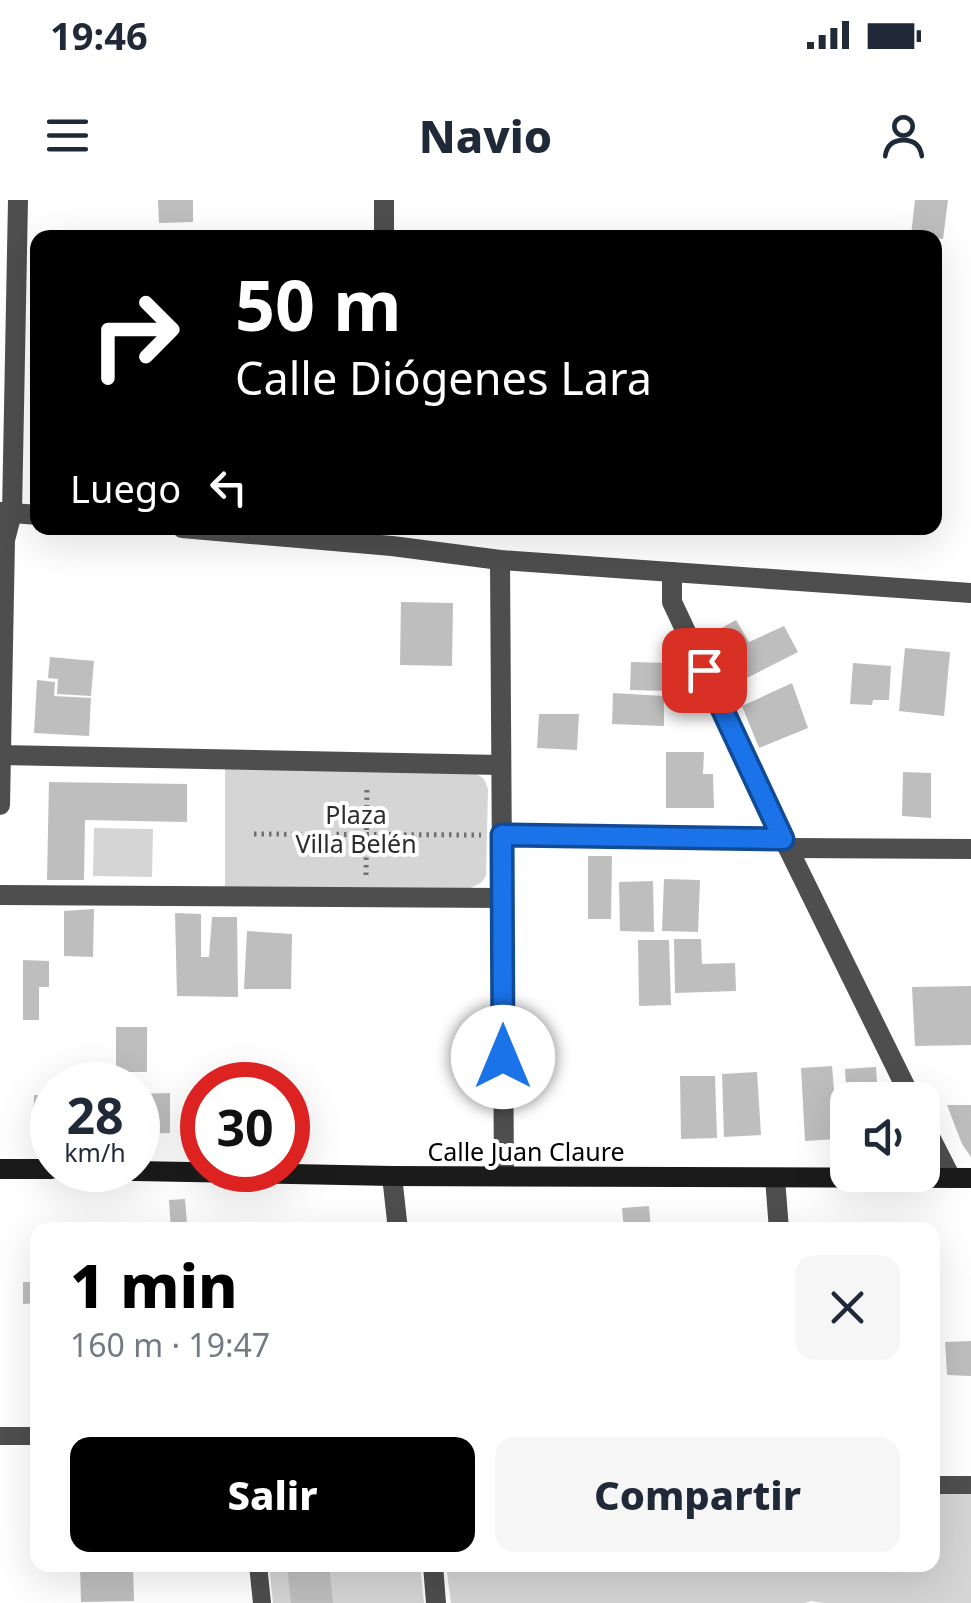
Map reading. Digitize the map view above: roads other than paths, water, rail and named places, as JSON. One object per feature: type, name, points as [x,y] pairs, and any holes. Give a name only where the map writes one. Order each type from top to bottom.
[{"type":"street","points":[[0,805],[18,200]]},
{"type":"street","points":[[384,200],[384,230]]},
{"type":"street","points":[[345,535],[392,537],[500,560],[971,594]]},
{"type":"street","points":[[500,560],[501,765],[492,835],[502,898],[504,1176]]},
{"type":"street","points":[[672,572],[672,602],[903,1082]]},
{"type":"street","points":[[0,755],[501,765]]},
{"type":"street","points":[[492,835],[971,850]]},
{"type":"street","points":[[0,894],[502,898]]},
{"type":"street","points":[[940,1147],[961,1178]]},
{"type":"street","points":[[0,1168],[30,1169]]},
{"type":"street","name":"Calle Juan Claure","points":[[160,1172],[961,1178]]},
{"type":"street","points":[[392,1176],[397,1222]]},
{"type":"street","points":[[775,1178],[778,1222]]},
{"type":"street","points":[[433,1572],[436,1603]]},
{"type":"lane","points":[[0,1436],[30,1436]]},
{"type":"lane","points":[[940,1485],[971,1485]]},
{"type":"lane","points":[[259,1572],[262,1603]]},
{"type":"park label","name":"Plaza Villa Belén","points":[[356,830]]}]
